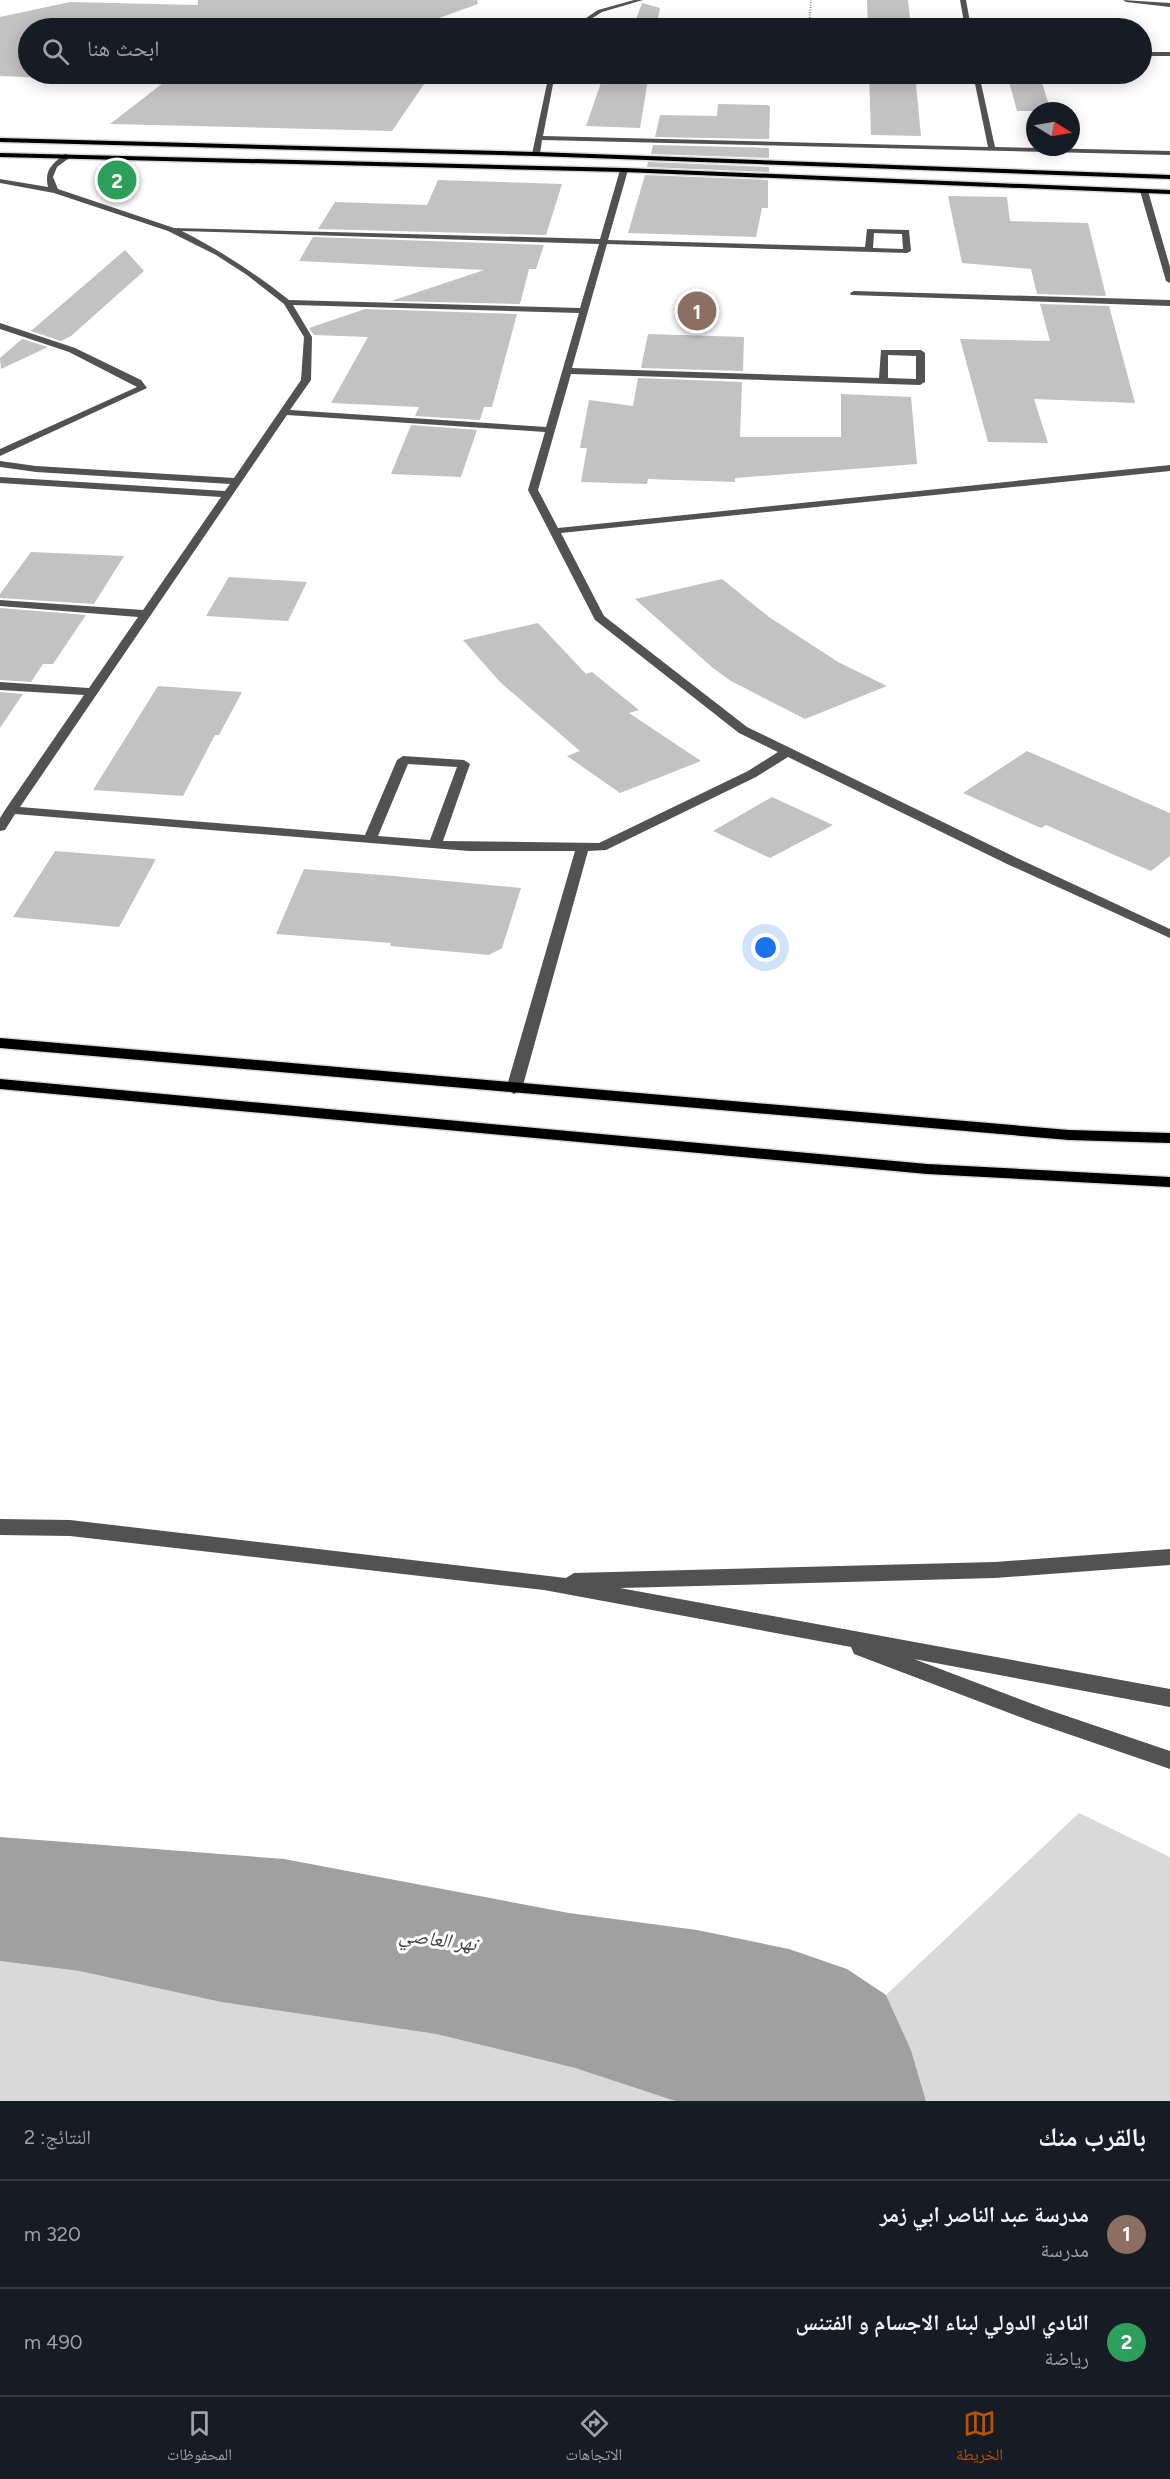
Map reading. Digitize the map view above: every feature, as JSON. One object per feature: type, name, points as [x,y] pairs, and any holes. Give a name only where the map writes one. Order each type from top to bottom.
[{"type":"main road","points":[[0,140],[536,154],[1170,177]]},
{"type":"main road","points":[[0,155],[624,170],[1170,192]]},
{"type":"main road","points":[[0,1043],[1069,1135],[1170,1138]]},
{"type":"main road","points":[[0,1084],[927,1169],[1170,1182]]},
{"type":"street","points":[[589,18],[600,11],[640,0]]},
{"type":"street","points":[[963,0],[966,18]]},
{"type":"street","points":[[1126,0],[1170,5]]},
{"type":"street","points":[[1152,54],[1170,54]]},
{"type":"street","points":[[536,154],[550,84]]},
{"type":"street","points":[[978,84],[992,149]]},
{"type":"street","points":[[540,138],[1170,153]]},
{"type":"street","points":[[55,192],[51,187],[49,177],[54,166],[68,156]]},
{"type":"street","points":[[624,170],[532,490],[599,618],[743,730],[1001,856],[1170,934]]},
{"type":"street","points":[[0,181],[55,192],[171,229],[219,253],[250,273],[287,302],[308,337],[306,380],[0,827]]},
{"type":"street","points":[[1144,191],[1157,236],[1165,250],[1170,281]]},
{"type":"street","points":[[171,229],[603,243],[869,250],[907,251],[906,232],[870,231],[869,250]]},
{"type":"street","points":[[1157,236],[1170,236]]},
{"type":"street","points":[[854,293],[1170,303]]},
{"type":"street","points":[[287,302],[584,311]]},
{"type":"street","points":[[0,326],[72,350],[138,382],[142,388],[0,453]]},
{"type":"street","points":[[567,371],[921,382],[921,353],[884,352],[883,380]]},
{"type":"street","points":[[285,412],[550,430]]},
{"type":"street","points":[[0,465],[238,481]]},
{"type":"street","points":[[554,531],[1170,468]]},
{"type":"street","points":[[0,480],[229,494]]},
{"type":"street","points":[[0,603],[147,614]]},
{"type":"street","points":[[0,686],[93,692]]},
{"type":"street","points":[[11,810],[469,847],[601,847],[752,774],[787,752]]},
{"type":"street","points":[[370,839],[403,760],[464,764],[435,844]]},
{"type":"street","points":[[514,1089],[583,847]]},
{"type":"street","points":[[0,1527],[69,1528],[544,1582],[1170,1698]]},
{"type":"street","points":[[544,1582],[995,1570],[1170,1557]]},
{"type":"street","points":[[824,1634],[1042,1718],[1170,1760]]},
{"type":"path","points":[[810,18],[811,0]]},
{"type":"shaded area","points":[[1079,1813],[1170,1857],[1170,2101],[926,2101],[911,2050],[886,1995]]},
{"type":"shaded area","points":[[0,1961],[79,1971],[221,2002],[436,2034],[575,2068],[675,2101],[0,2101]]},
{"type":"water","name":"نهر العاصي","points":[[0,1837],[284,1859],[569,1913],[697,1930],[789,1949],[847,1969],[886,1995],[911,2050],[926,2101],[675,2101],[575,2068],[436,2034],[221,2002],[79,1971],[0,1961]]},
{"type":"building","points":[[198,0],[477,0],[478,4],[439,18],[18,18],[18,77],[0,76],[0,17],[70,2],[198,5]]},
{"type":"building","points":[[867,0],[908,0],[910,18],[868,18]]},
{"type":"building","points":[[642,3],[660,8],[658,18],[637,18]]},
{"type":"building","points":[[162,84],[424,84],[392,131],[110,124]]},
{"type":"building","points":[[601,84],[647,84],[640,128],[586,126]]},
{"type":"building","points":[[869,84],[916,84],[921,136],[871,135]]},
{"type":"building","points":[[1010,84],[1042,84],[1048,102],[1026,102],[1026,111],[1017,111]]},
{"type":"building","points":[[718,104],[768,105],[770,107],[769,139],[655,137],[660,115],[717,116]]},
{"type":"building","points":[[653,145],[769,148],[769,158],[651,154]]},
{"type":"building","points":[[648,162],[769,167],[769,172],[647,167]]},
{"type":"building","points":[[645,175],[768,180],[768,208],[762,208],[756,237],[628,233]]},
{"type":"building","points":[[438,180],[562,184],[546,235],[318,229],[335,202],[427,205]]},
{"type":"building","points":[[948,196],[1007,197],[1010,221],[1088,223],[1106,296],[1037,294],[1031,269],[962,263]]},
{"type":"building","points":[[313,237],[544,245],[536,269],[529,269],[520,304],[391,301],[484,270],[299,261]]},
{"type":"building","points":[[125,250],[144,271],[71,336],[61,341],[31,331]]},
{"type":"building","points":[[1040,304],[1109,306],[1135,403],[1034,399],[1048,443],[988,442],[960,339],[1050,341]]},
{"type":"building","points":[[365,309],[517,314],[492,407],[484,407],[480,420],[415,416],[419,407],[331,403],[368,337],[314,335],[309,328]]},
{"type":"building","points":[[648,334],[744,337],[743,371],[641,368]]},
{"type":"building","points":[[22,339],[48,347],[1,369],[0,358]]},
{"type":"building","points":[[638,378],[742,382],[740,437],[841,437],[841,394],[911,397],[917,464],[735,478],[735,482],[648,479],[647,484],[581,482],[587,448],[580,448],[589,400],[633,406]]},
{"type":"building","points":[[411,425],[477,430],[461,477],[391,474]]},
{"type":"building","points":[[31,552],[124,556],[94,604],[0,598],[0,594]]},
{"type":"building","points":[[229,577],[307,582],[288,621],[206,616]]},
{"type":"building","points":[[722,579],[769,617],[838,662],[887,686],[805,719],[731,681],[713,668],[635,599]]},
{"type":"building","points":[[0,608],[86,615],[53,664],[43,664],[31,682],[0,680]]},
{"type":"building","points":[[538,623],[586,674],[592,672],[639,710],[629,713],[701,761],[620,793],[567,756],[580,751],[500,682],[463,640]]},
{"type":"building","points":[[158,686],[242,692],[219,735],[215,735],[183,796],[93,790]]},
{"type":"building","points":[[0,692],[23,694],[0,728]]},
{"type":"building","points":[[1027,751],[1170,813],[1170,856],[1151,871],[1046,825],[1041,828],[963,793]]},
{"type":"building","points":[[772,797],[833,825],[770,858],[713,831]]},
{"type":"building","points":[[55,851],[156,859],[119,927],[13,917]]},
{"type":"building","points":[[304,869],[521,888],[502,948],[489,955],[390,946],[391,943],[276,934]]},
{"type":"place","name":"النادي الدولي لبناء الاجسام و الفتنس","points":[[117,180]]},
{"type":"place","name":"مدرسة عبد الناصر ابي زمر","points":[[697,311]]}]
